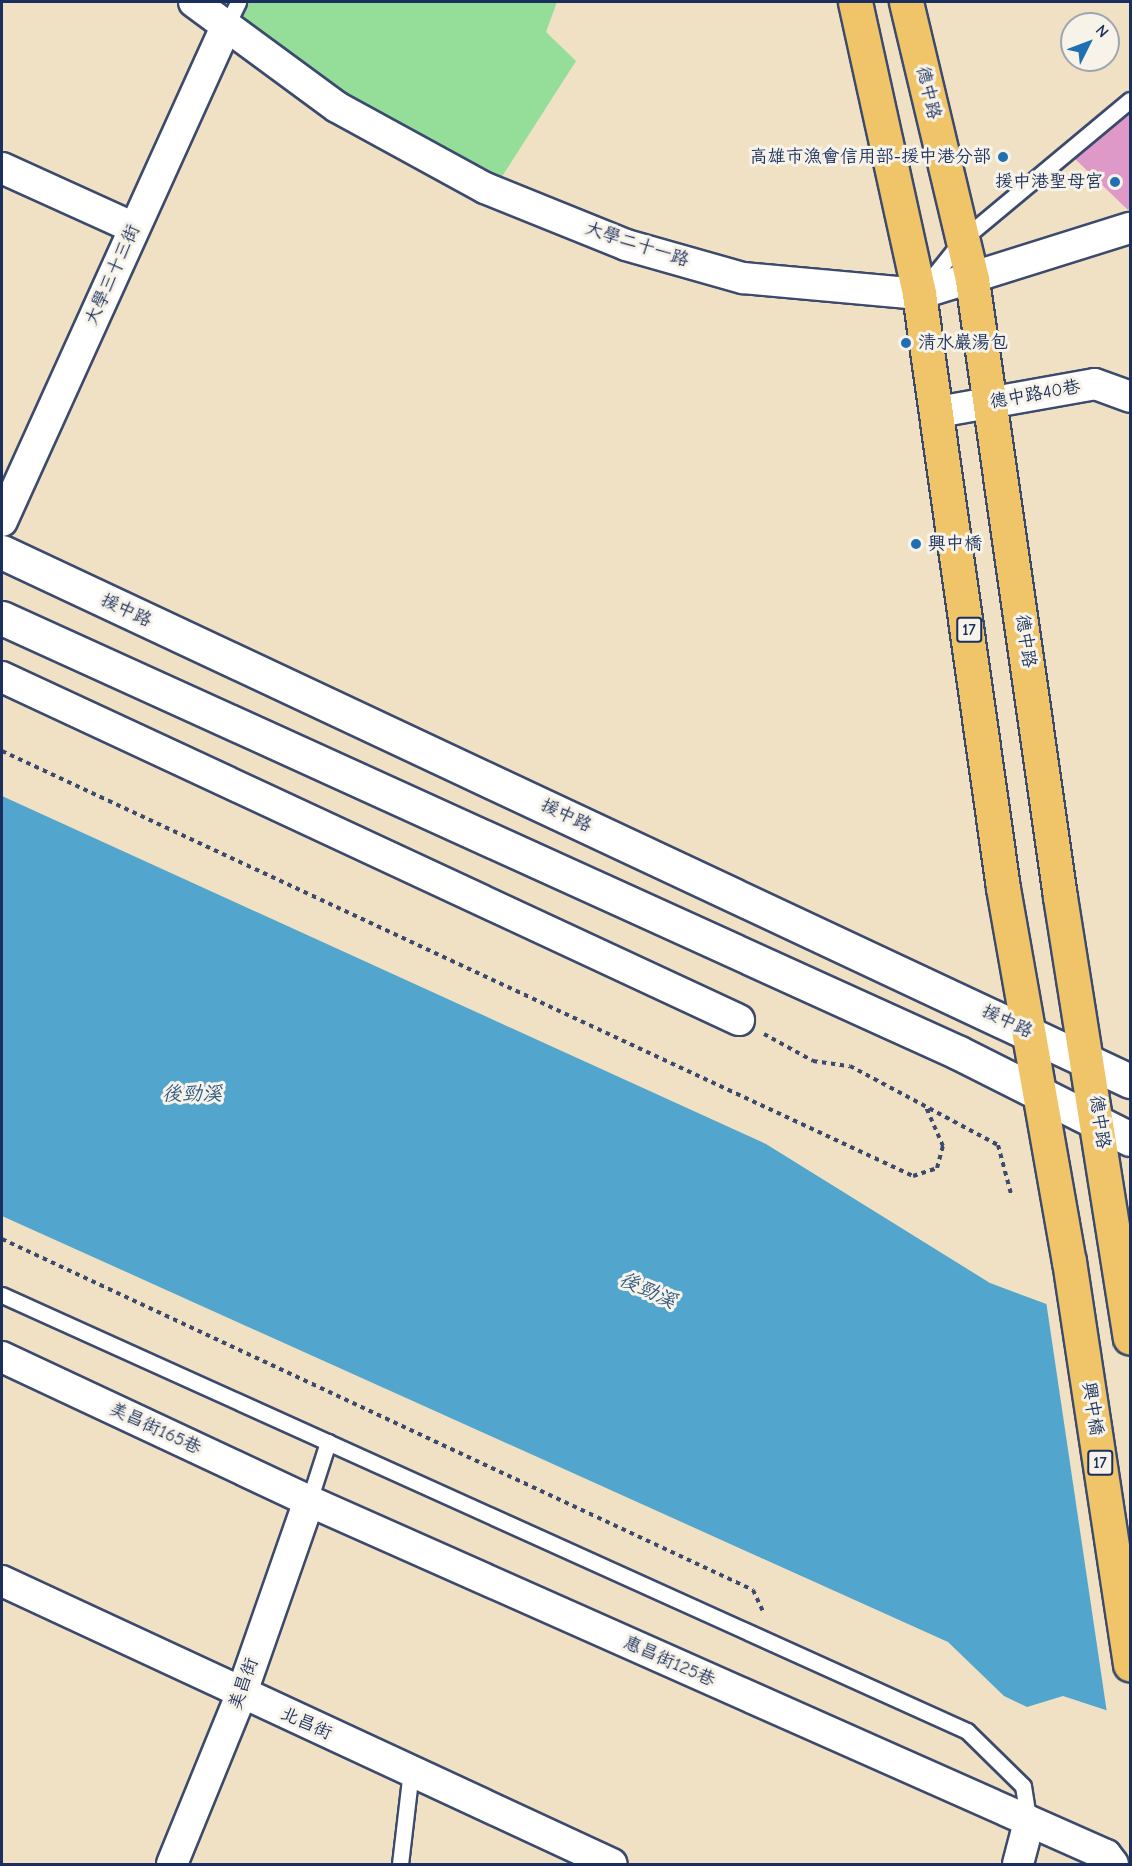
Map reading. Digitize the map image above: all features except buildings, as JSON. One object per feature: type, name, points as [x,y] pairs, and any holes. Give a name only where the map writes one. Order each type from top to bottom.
[{"type":"main road","name":"17","points":[[855,2],[919,294],[1037,1092]]},
{"type":"main road","name":"德中路","points":[[906,2],[972,280],[992,402],[1060,897],[1090,1062],[1131,1337]]},
{"type":"main road","name":"興中橋","points":[[1037,1092],[1069,1261],[1131,1664]]},
{"type":"street","name":"大學二十一路","points":[[194,2],[225,29],[337,107],[485,189],[626,245],[743,278],[919,294],[972,280],[1131,228]]},
{"type":"street","name":"大學三十三街","points":[[2,521],[225,29]]},
{"type":"street","points":[[2,168],[134,228]]},
{"type":"street","name":"德中路40巷","points":[[938,412],[1095,384],[1131,397]]},
{"type":"street","name":"援中路","points":[[2,552],[1131,1081]]},
{"type":"street","points":[[2,618],[1037,1092],[1131,1139]]},
{"type":"street","points":[[2,677],[739,1020]]},
{"type":"street","name":"美昌街165巷","points":[[2,1357],[309,1501]]},
{"type":"street","name":"美昌街","points":[[172,1864],[241,1695],[309,1501]]},
{"type":"street","name":"惠昌街125巷","points":[[309,1501],[1106,1855],[1113,1864]]},
{"type":"street","name":"北昌街","points":[[2,1581],[241,1695],[610,1864]]},
{"type":"street","points":[[1018,1864],[1029,1822]]},
{"type":"lane","points":[[225,29],[238,2]]},
{"type":"lane","points":[[919,294],[963,238],[1131,100]]},
{"type":"lane","points":[[2,1295],[967,1731],[1023,1786],[1029,1822]]},
{"type":"lane","points":[[309,1501],[328,1442]]},
{"type":"lane","points":[[400,1864],[411,1771]]},
{"type":"path","points":[[2,751],[914,1176],[938,1168],[944,1146],[925,1105]]},
{"type":"path","points":[[739,1020],[813,1061],[850,1066],[998,1144],[1011,1194]]},
{"type":"path","points":[[2,1239],[753,1590],[778,1645]]},
{"type":"green space","points":[[206,2],[557,2],[546,32],[576,61],[494,189],[426,154]]},
{"type":"water","name":"後勁溪","points":[[2,796],[766,1144],[990,1283],[1130,1335],[1130,1718],[1063,1696],[1027,1707],[1004,1696],[948,1642],[2,1216]]},
{"type":"pier","points":[[1046,1301],[1130,1332],[1130,1721],[1107,1713]]},
{"type":"place","name":"高雄市漁會信用部-援中港分部","points":[[1003,157]]},
{"type":"place","name":"援中港聖母宮","points":[[1115,182]]},
{"type":"place","name":"清水巖湯包","points":[[906,343]]},
{"type":"place","name":"興中橋","points":[[916,544]]}]
